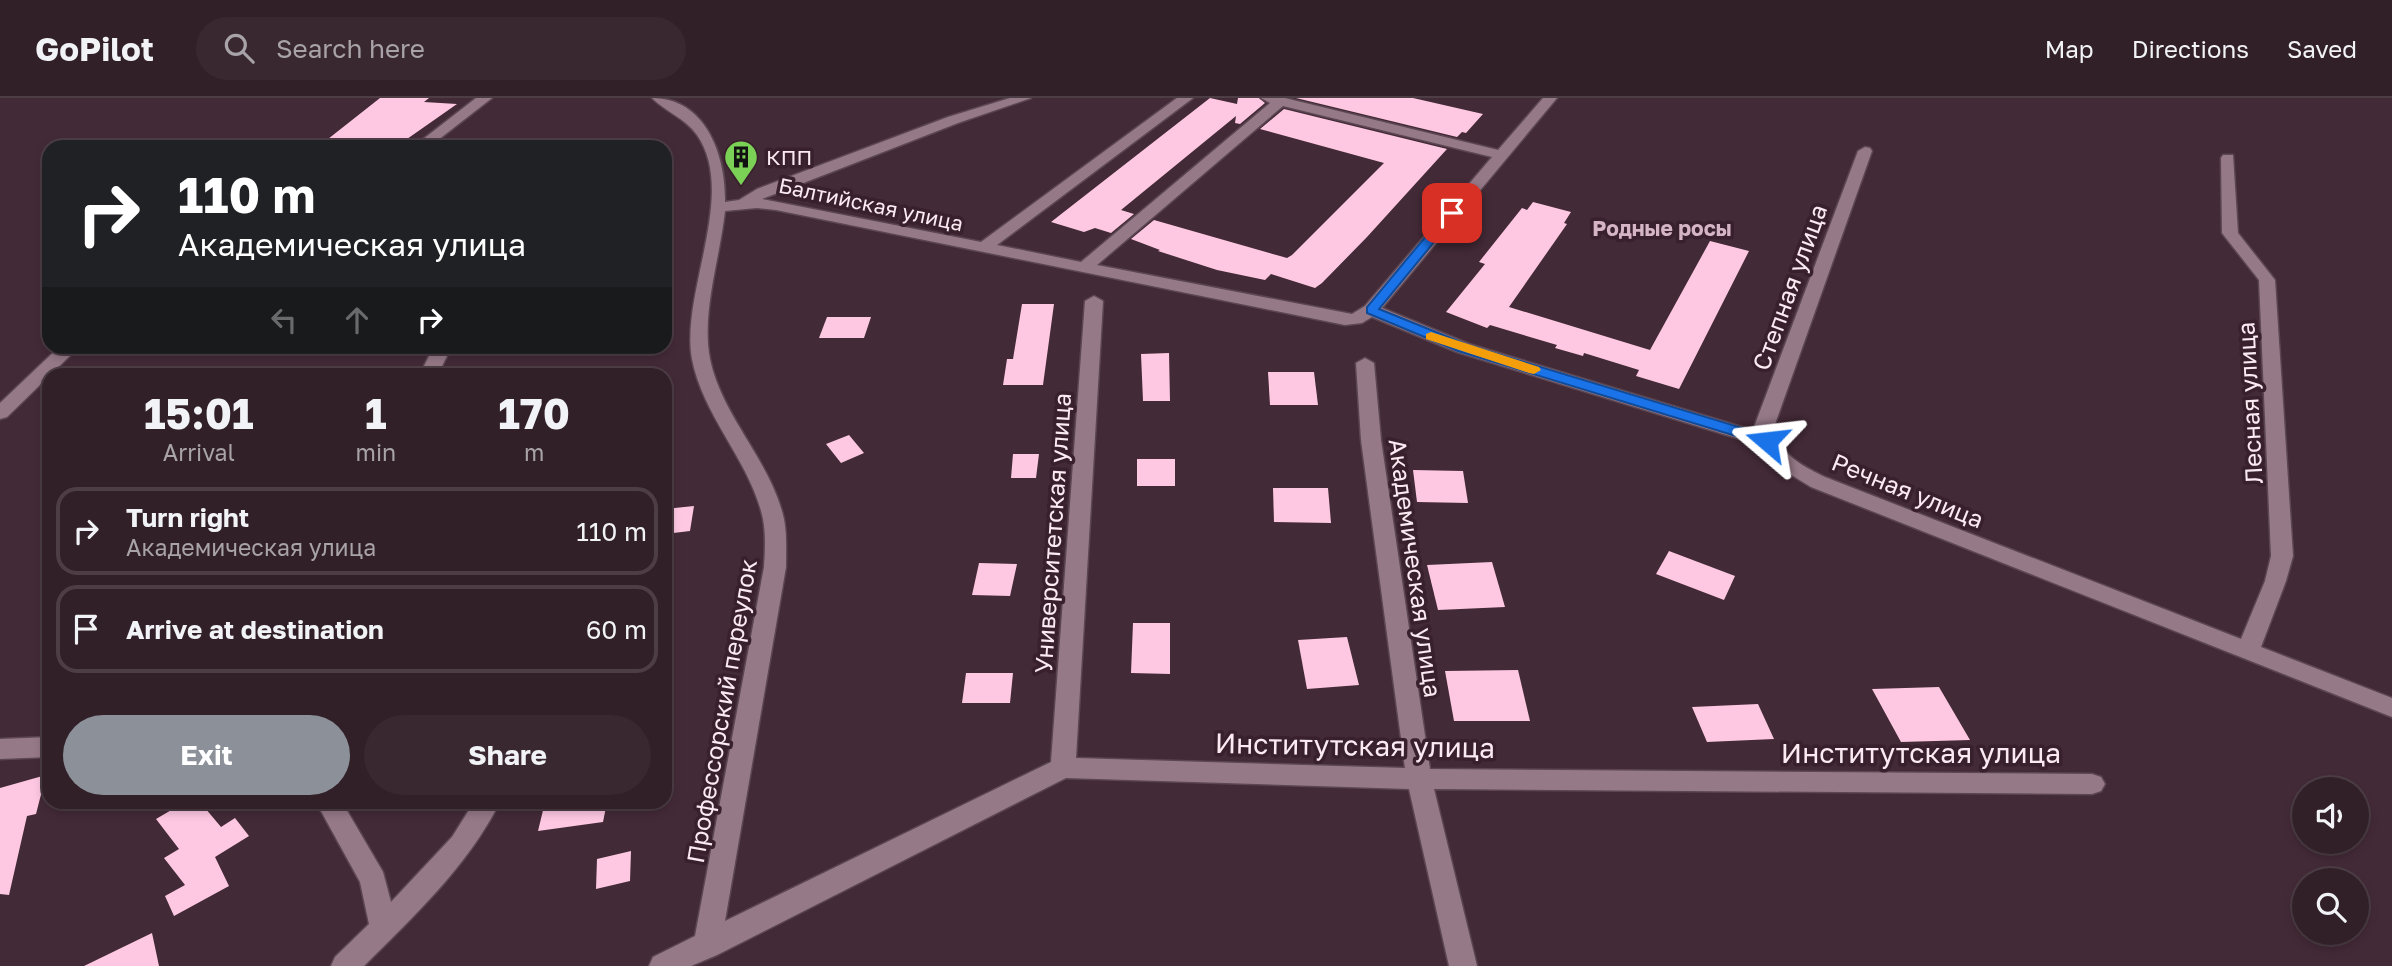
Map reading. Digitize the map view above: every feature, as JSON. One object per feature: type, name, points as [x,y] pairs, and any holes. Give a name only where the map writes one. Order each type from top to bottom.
[{"type":"street","points":[[429,140],[485,98]]},
{"type":"street","points":[[659,98],[689,117],[712,150],[719,176],[718,207]]},
{"type":"street","points":[[744,204],[762,192],[864,153],[953,120],[1024,98]]},
{"type":"street","name":"Балтийская улица","points":[[983,248],[1186,98]]},
{"type":"street","points":[[1550,98],[1371,310],[1463,348],[1767,441]]},
{"type":"street","points":[[1084,268],[1274,99],[1500,155]]},
{"type":"street","name":"Степная улица","points":[[1767,441],[1764,427],[1865,151]]},
{"type":"street","name":"Лесная улица","points":[[2228,158],[2230,233],[2267,280],[2282,556],[2273,592],[2248,653]]},
{"type":"street","name":"Балтийская улица","points":[[718,207],[744,204],[776,205],[1345,320],[1356,319],[1371,310]]},
{"type":"street","name":"Профессорский переулок","points":[[707,946],[775,567],[774,517],[757,473],[701,365],[697,335],[718,207]]},
{"type":"street","name":"Университетская улица","points":[[1063,768],[1094,301]]},
{"type":"street","points":[[48,368],[63,354]]},
{"type":"street","name":"Академическая улица","points":[[1365,363],[1371,440],[1419,779],[1463,966]]},
{"type":"street","points":[[0,414],[42,374]]},
{"type":"street","name":"Речная улица","points":[[1767,441],[1771,450],[1783,462],[1818,482],[2392,708]]},
{"type":"street","points":[[0,749],[42,747]]},
{"type":"street","name":"Институтская улица","points":[[663,966],[1063,768],[1419,779],[2092,785]]},
{"type":"street","points":[[333,809],[373,880],[383,927]]},
{"type":"street","points":[[345,966],[455,852],[484,809]]},
{"type":"building","points":[[380,98],[429,98],[424,102],[457,104],[406,140],[328,139]]},
{"type":"building","points":[[1210,98],[1237,104],[1238,98],[1259,98],[1265,103],[1240,124],[1235,123],[1236,116],[1121,210],[1134,214],[1111,233],[1095,228],[1084,232],[1051,222]]},
{"type":"building","points":[[1296,98],[1413,98],[1483,114],[1466,133],[1462,132],[1457,137]]},
{"type":"building","points":[[1284,109],[1447,149],[1367,237],[1315,288],[1271,274],[1265,280],[1217,270],[1158,251],[1160,250],[1131,239],[1154,220],[1287,258],[1292,255],[1384,163],[1260,129]]},
{"type":"building","points":[[1533,202],[1571,212],[1564,223],[1567,224],[1509,307],[1650,350],[1710,241],[1749,251],[1679,389],[1636,376],[1639,370],[1584,353],[1583,356],[1555,348],[1557,345],[1490,325],[1487,328],[1446,312],[1485,264],[1479,262],[1522,208],[1527,210]]},
{"type":"building","points":[[1022,304],[1054,304],[1043,385],[1003,385],[1007,359],[1013,359]]},
{"type":"building","points":[[827,317],[871,317],[864,338],[819,338]]},
{"type":"building","points":[[1169,353],[1170,401],[1143,401],[1141,354]]},
{"type":"building","points":[[1268,372],[1314,372],[1318,405],[1270,405]]},
{"type":"building","points":[[849,435],[864,453],[841,463],[826,444]]},
{"type":"building","points":[[1013,454],[1039,454],[1036,478],[1011,478]]},
{"type":"building","points":[[1137,459],[1175,459],[1175,486],[1137,486]]},
{"type":"building","points":[[1413,470],[1463,471],[1468,503],[1417,502]]},
{"type":"building","points":[[1273,488],[1328,488],[1331,523],[1274,522]]},
{"type":"building","points":[[694,506],[690,531],[672,533],[672,508]]},
{"type":"building","points":[[1669,551],[1735,576],[1724,600],[1656,574]]},
{"type":"building","points":[[1492,562],[1505,607],[1438,610],[1427,565]]},
{"type":"building","points":[[979,563],[1017,564],[1010,596],[972,595]]},
{"type":"building","points":[[1133,623],[1170,623],[1170,674],[1131,673]]},
{"type":"building","points":[[1347,637],[1359,685],[1307,689],[1298,640]]},
{"type":"building","points":[[1518,670],[1530,721],[1454,721],[1445,671]]},
{"type":"building","points":[[966,673],[1013,673],[1010,703],[962,703]]},
{"type":"building","points":[[1939,687],[1970,740],[1901,742],[1872,689]]},
{"type":"building","points":[[1758,704],[1774,739],[1707,742],[1692,707]]},
{"type":"building","points":[[42,776],[42,791],[36,814],[27,816],[9,895],[0,894],[0,788]]},
{"type":"building","points":[[173,809],[206,809],[221,827],[235,818],[249,836],[215,857],[229,886],[174,916],[165,896],[185,885],[164,858],[179,849],[156,819]]},
{"type":"building","points":[[543,809],[606,809],[603,822],[538,831]]},
{"type":"building","points":[[631,851],[630,881],[596,889],[597,859]]},
{"type":"building","points":[[152,933],[159,966],[84,966]]},
{"type":"slow traffic","points":[[1431,336],[1534,370]]},
{"type":"place","name":"КПП","points":[[741,187]]},
{"type":"district","name":"Родные росы","points":[[1662,228]]},
{"type":"route","points":[[1452,213],[1371,310],[1463,348],[1767,441]]}]
